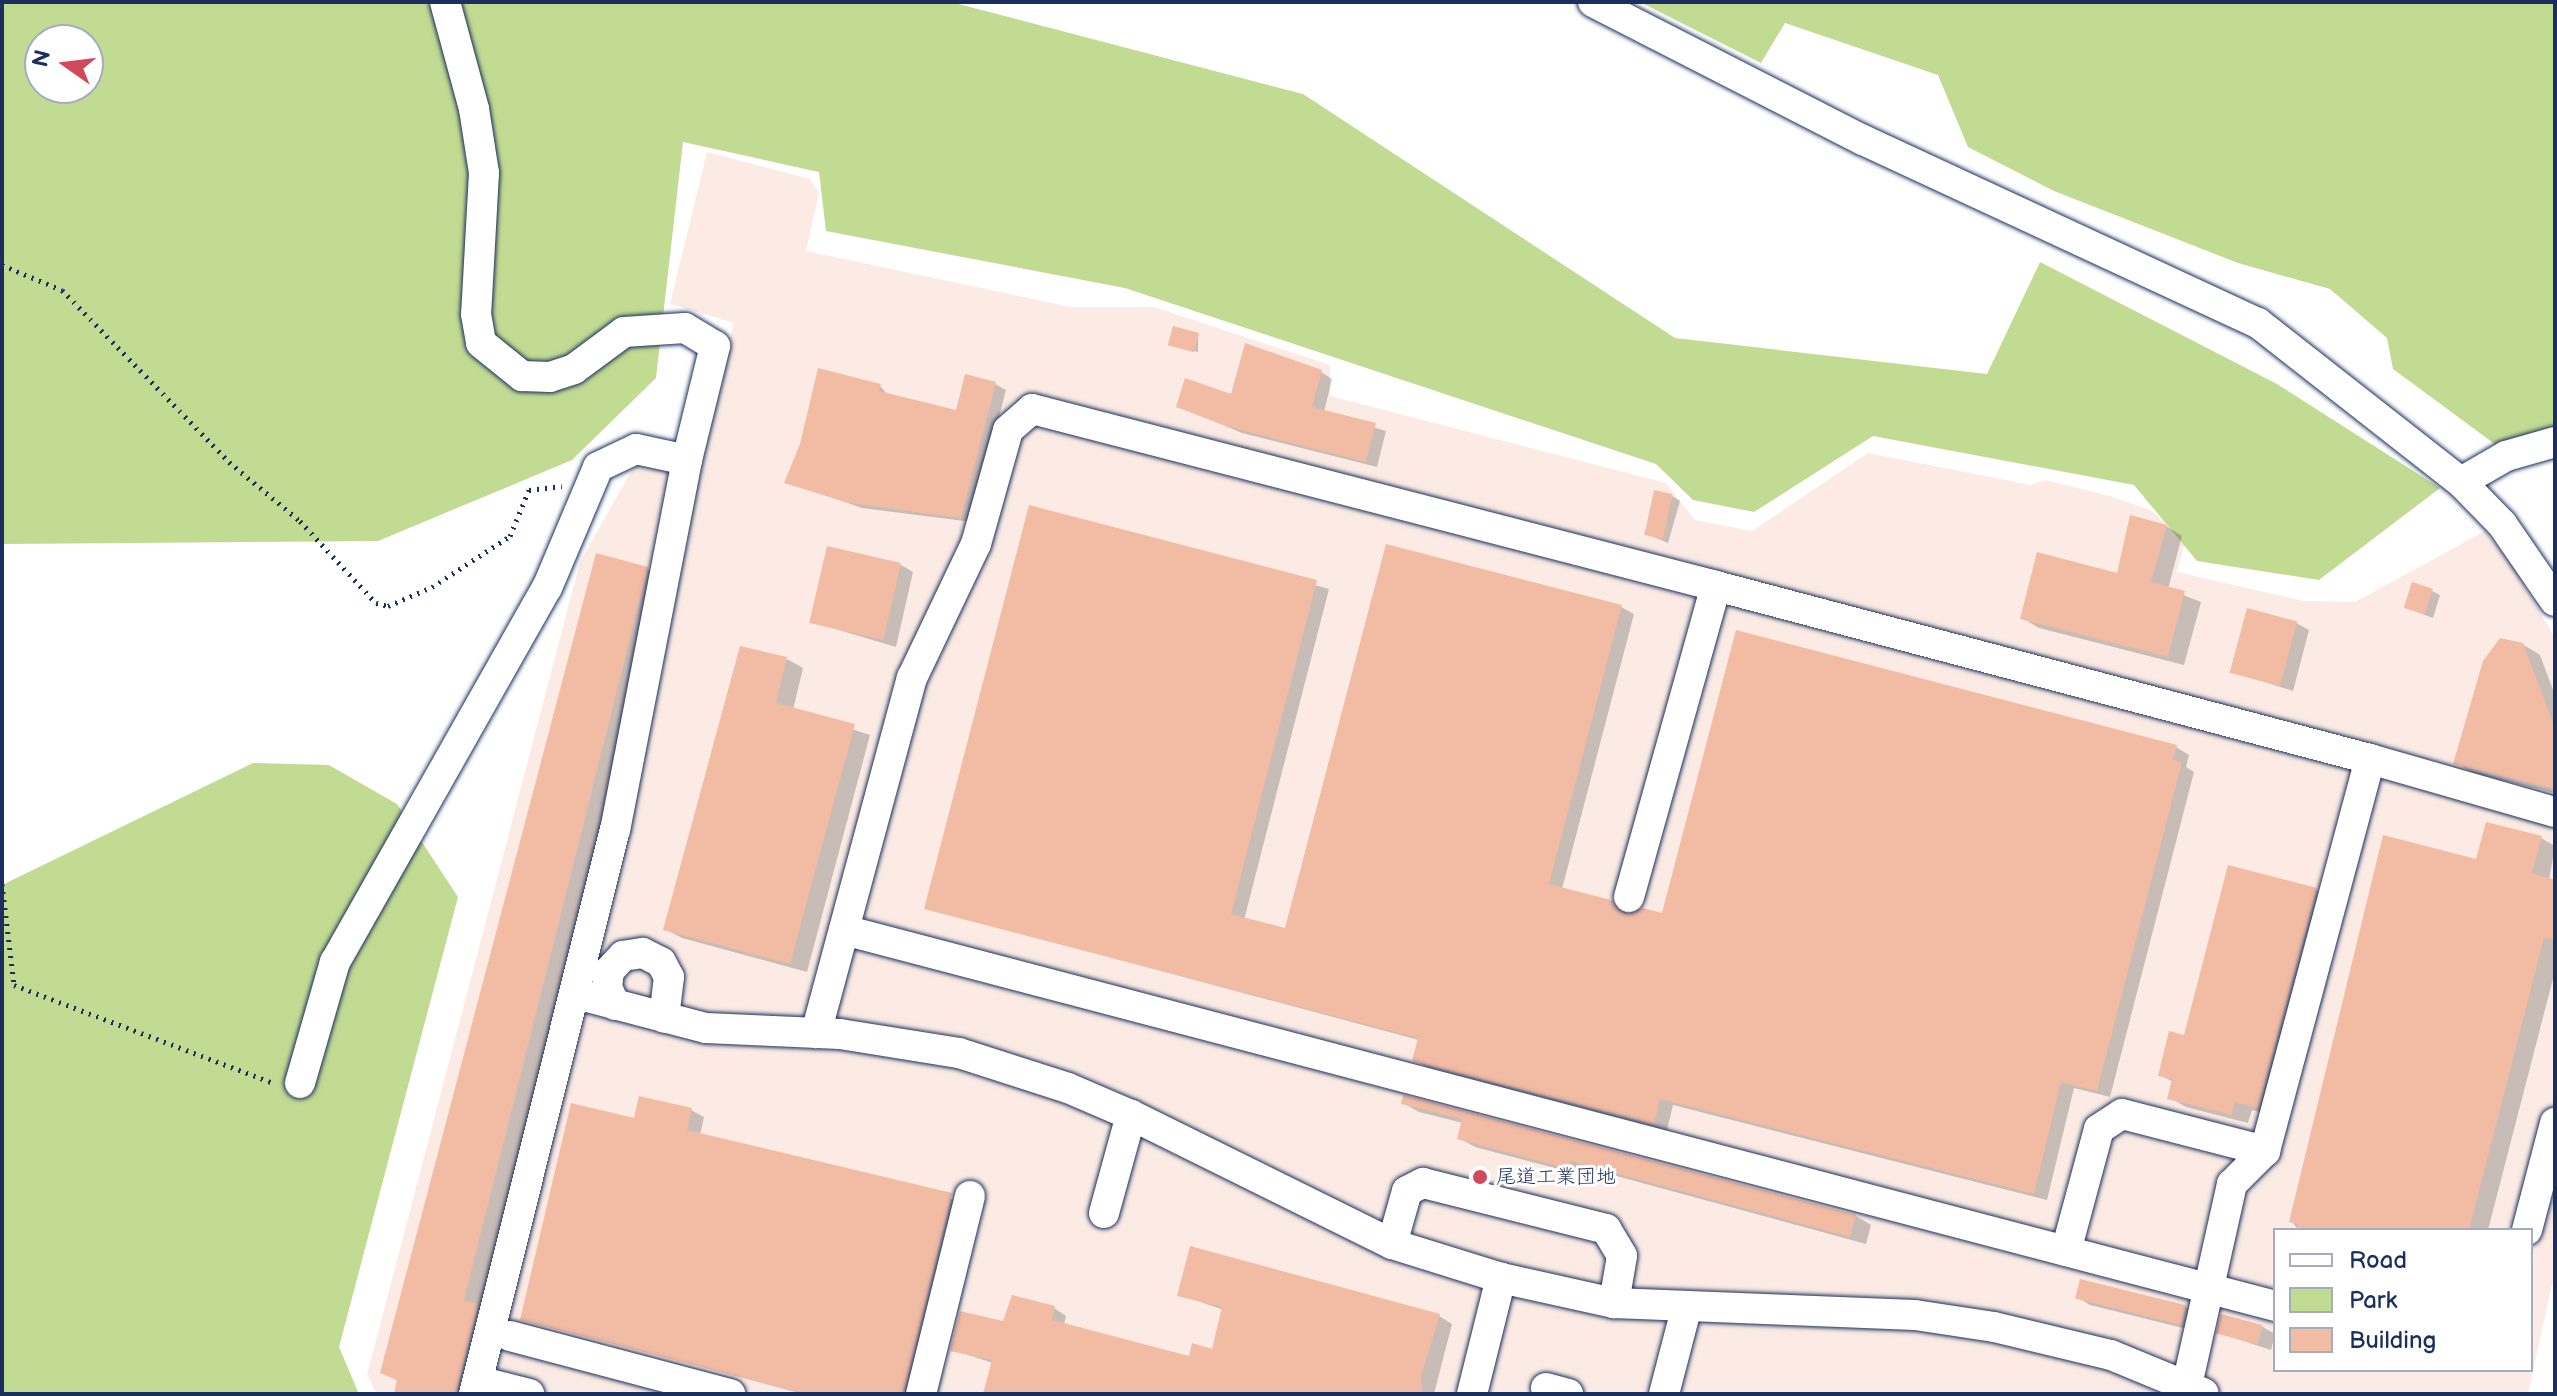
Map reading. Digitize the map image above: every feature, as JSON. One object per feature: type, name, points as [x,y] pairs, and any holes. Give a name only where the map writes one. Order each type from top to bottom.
[{"type":"street","points":[[445,2],[474,109],[484,173],[476,314],[481,343],[522,376],[550,377],[574,369],[624,332],[685,328],[715,346],[687,460],[615,829],[476,1387],[529,1394]]},
{"type":"street","points":[[1593,2],[1863,140],[2258,323],[2461,482],[2502,524],[2555,601]]},
{"type":"street","points":[[816,1033],[912,678],[976,544],[1008,430],[1032,409],[2370,759],[2555,812]]},
{"type":"street","points":[[2461,482],[2506,456],[2555,442]]},
{"type":"street","points":[[300,1083],[335,962],[547,588],[598,467],[636,449],[687,460]]},
{"type":"street","points":[[1629,897],[1716,586]]},
{"type":"street","points":[[576,994],[706,1028],[816,1033],[959,1053],[1068,1088],[1131,1115],[1392,1244],[1501,1278],[1614,1303],[1915,1315],[2111,1355],[2193,1391],[2206,1287],[2232,1184],[2265,1151],[2370,759]]},
{"type":"street","points":[[844,930],[2273,1305]]},
{"type":"street","points":[[615,1005],[607,987],[609,971],[623,956],[643,953],[661,962],[669,977],[664,1018]]},
{"type":"street","points":[[2066,1251],[2099,1129],[2122,1114],[2265,1151]]},
{"type":"street","points":[[1104,1213],[1131,1115]]},
{"type":"street","points":[[2528,1228],[2555,1123]]},
{"type":"street","points":[[1392,1244],[1407,1191],[1423,1183],[1606,1229],[1622,1256],[1614,1303]]},
{"type":"street","points":[[921,1394],[970,1196]]},
{"type":"street","points":[[1472,1394],[1501,1278]]},
{"type":"street","points":[[1664,1394],[1687,1306]]},
{"type":"street","points":[[510,1336],[730,1394]]},
{"type":"path","points":[[2,265],[62,290],[229,462],[300,521],[376,603],[388,606],[432,587],[510,536],[529,490],[552,484],[573,489],[598,467]]},
{"type":"path","points":[[2,884],[14,985],[285,1088],[300,1083]]},
{"type":"shaded area","name":"尾道工業団地","points":[[707,152],[810,179],[819,193],[806,251],[1071,307],[1154,307],[1330,365],[1330,396],[1666,483],[1695,520],[1752,531],[1868,453],[2031,485],[2045,480],[2110,496],[2152,511],[2185,542],[2177,572],[2303,601],[2355,602],[2485,531],[2512,565],[2555,638],[2555,1271],[2533,1371],[2533,1228],[2273,1228],[2273,1372],[2533,1372],[2528,1394],[377,1394],[367,1375],[580,562],[637,461],[700,454],[734,323],[670,304]]},
{"type":"green space","points":[[2,2],[951,2],[1303,94],[1675,338],[1987,374],[2040,262],[2277,384],[2440,488],[2319,580],[2197,561],[2134,485],[1873,436],[1754,512],[1693,500],[1656,464],[1125,288],[826,231],[819,172],[683,142],[656,378],[572,460],[378,541],[2,544]]},
{"type":"green space","points":[[1640,2],[2555,2],[2555,432],[2496,445],[2393,369],[2387,338],[2330,289],[2238,263],[2054,191],[1968,147],[1938,75],[1785,23],[1761,63]]},
{"type":"green space","points":[[253,763],[329,765],[397,804],[458,897],[339,1347],[359,1394],[2,1394],[2,885]]},
{"type":"building","points":[[1173,326],[1199,333],[1194,352],[1168,345]]},
{"type":"building","points":[[1245,343],[1322,370],[1312,407],[1376,423],[1366,462],[1229,427],[1176,407],[1185,378],[1231,394]]},
{"type":"building","points":[[818,368],[881,384],[879,391],[956,410],[965,374],[996,382],[961,518],[849,503],[784,483],[800,444]]},
{"type":"building","points":[[1654,490],[1673,494],[1663,539],[1644,535]]},
{"type":"building","points":[[1029,505],[1317,580],[1231,914],[1285,928],[1386,544],[1622,605],[1549,884],[1611,900],[1625,914],[1643,908],[1662,913],[1736,630],[2177,745],[2173,760],[2182,762],[2097,1091],[2061,1082],[2034,1194],[1660,1099],[1654,1124],[1412,1061],[1418,1038],[924,909]]},
{"type":"building","points":[[2130,515],[2167,525],[2151,582],[2185,591],[2168,657],[2020,619],[2037,552],[2117,573]]},
{"type":"building","points":[[827,546],[901,563],[883,640],[809,623]]},
{"type":"building","points":[[596,553],[648,567],[464,1300],[478,1304],[456,1394],[394,1394],[397,1380],[380,1373]]},
{"type":"building","points":[[2412,582],[2433,589],[2425,614],[2404,608]]},
{"type":"building","points":[[2247,608],[2297,621],[2280,686],[2230,673]]},
{"type":"building","points":[[2500,638],[2523,643],[2555,728],[2555,789],[2453,764],[2483,661]]},
{"type":"building","points":[[740,646],[787,657],[776,703],[855,724],[790,964],[663,930]]},
{"type":"building","points":[[2486,822],[2542,836],[2532,873],[2555,880],[2555,940],[2544,938],[2470,1228],[2297,1228],[2298,1224],[2289,1222],[2383,835],[2476,859]]},
{"type":"building","points":[[2228,865],[2317,888],[2258,1108],[2235,1102],[2232,1115],[2167,1099],[2172,1079],[2158,1076],[2169,1031],[2184,1035]]},
{"type":"building","points":[[1403,1095],[1856,1215],[1850,1237],[1571,1161],[1569,1169],[1457,1139],[1462,1119],[1401,1104]]},
{"type":"building","points":[[639,1096],[692,1108],[687,1130],[952,1193],[904,1394],[807,1394],[520,1320],[571,1103],[634,1118]]},
{"type":"building","points":[[1190,1246],[1440,1314],[1421,1377],[1423,1394],[983,1394],[992,1360],[950,1351],[960,1311],[1003,1321],[1012,1295],[1055,1306],[1052,1320],[1189,1356],[1192,1343],[1212,1349],[1222,1307],[1177,1296]]},
{"type":"building","points":[[2080,1279],[2186,1305],[2181,1325],[2075,1298]]},
{"type":"building","points":[[2221,1314],[2263,1325],[2257,1344],[2216,1333]]},
{"type":"place","name":"尾道工業団地","points":[[1480,1177]]}]
